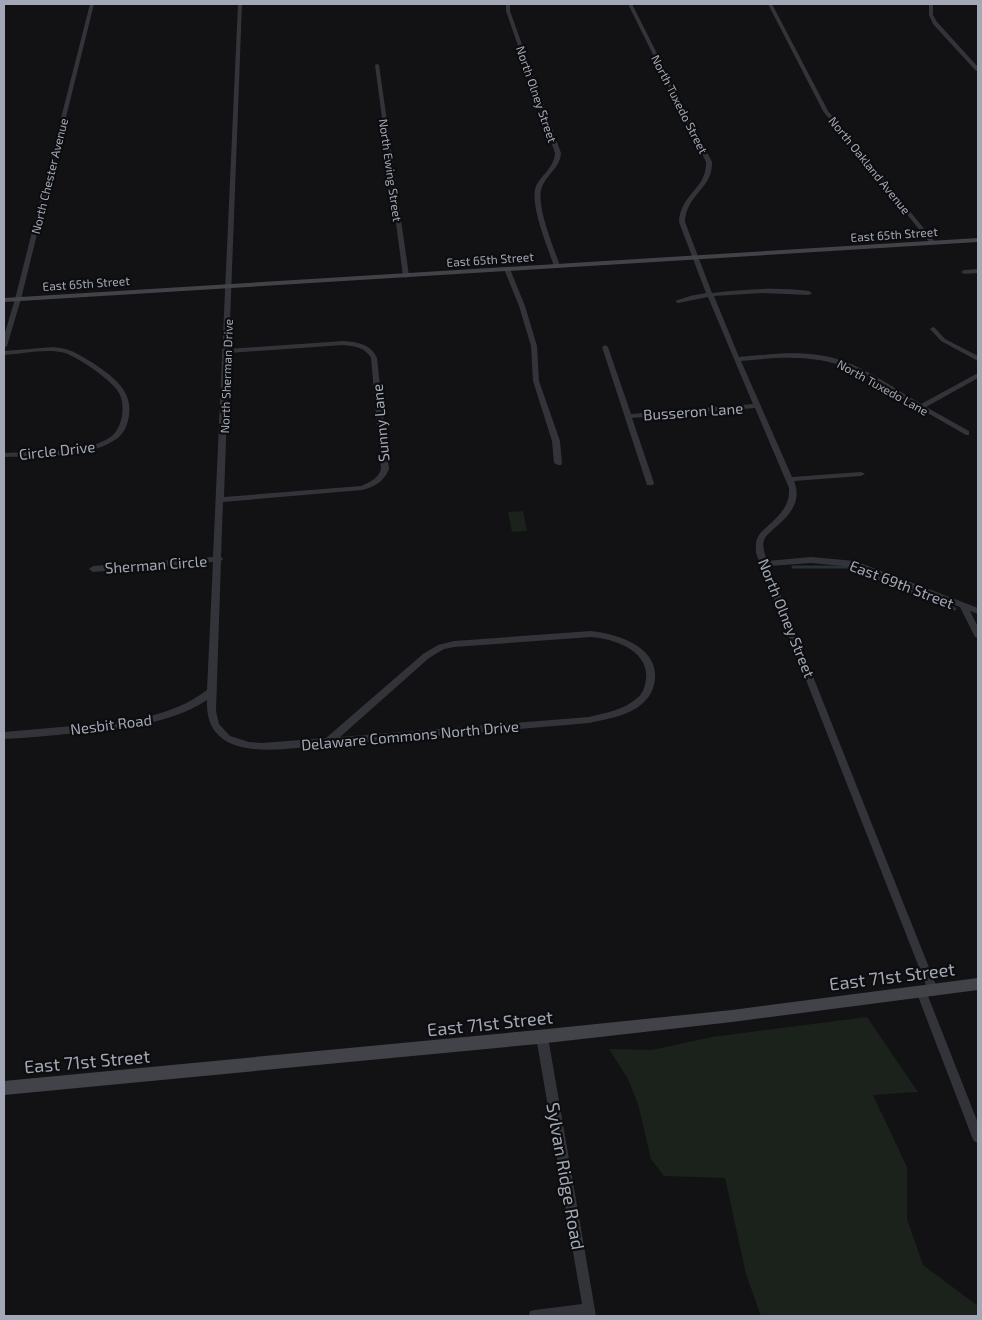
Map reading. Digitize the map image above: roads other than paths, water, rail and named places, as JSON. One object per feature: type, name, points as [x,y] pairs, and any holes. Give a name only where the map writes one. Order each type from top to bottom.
[{"type":"street","name":"North Chester Avenue","points":[[4,346],[18,299],[92,4]]},
{"type":"street","name":"North Sherman Drive","points":[[231,740],[219,730],[213,721],[212,691],[219,559],[240,4]]},
{"type":"street","name":"North Olney Street","points":[[508,4],[508,11],[557,152],[557,164],[541,182],[537,195],[557,266]]},
{"type":"street","name":"North Tuxedo Street","points":[[630,4],[709,162],[708,176],[686,201],[681,213],[682,224],[696,258]]},
{"type":"street","name":"North Oakland Avenue","points":[[770,4],[826,110],[855,149],[933,243]]},
{"type":"street","points":[[932,4],[931,15],[935,23],[978,70]]},
{"type":"street","name":"North Ewing Street","points":[[377,65],[406,276]]},
{"type":"street","name":"East 65th Street","points":[[4,300],[978,240]]},
{"type":"street","name":"North Olney Street","points":[[696,258],[736,359],[790,479],[794,493],[791,507],[764,534],[760,542],[760,551],[927,990],[978,1137]]},
{"type":"street","points":[[507,269],[524,311],[534,346],[536,381],[556,441],[558,463]]},
{"type":"street","points":[[964,272],[978,271]]},
{"type":"street","points":[[678,301],[711,295],[784,290],[809,293]]},
{"type":"street","points":[[933,329],[942,340],[978,359]]},
{"type":"street","name":"Sunny Lane","points":[[221,500],[362,488],[378,480],[385,469],[374,358],[369,350],[353,344],[343,343],[227,351]]},
{"type":"street","points":[[605,347],[650,483]]},
{"type":"street","name":"Circle Drive","points":[[4,353],[66,351],[110,378],[122,390],[126,406],[121,431],[109,442],[85,450],[4,455]]},
{"type":"street","name":"North Tuxedo Lane","points":[[736,359],[797,355],[833,360],[852,367],[966,433]]},
{"type":"street","points":[[921,407],[978,375]]},
{"type":"street","name":"Busseron Lane","points":[[628,416],[758,406]]},
{"type":"street","points":[[790,479],[861,474]]},
{"type":"street","name":"Sherman Circle","points":[[93,569],[219,559]]},
{"type":"street","name":"East 69th Street","points":[[766,564],[828,560],[855,564],[978,611]]},
{"type":"street","points":[[964,607],[978,635]]},
{"type":"street","name":"Delaware Commons North Drive","points":[[231,740],[248,746],[262,748],[327,743],[589,720],[625,710],[639,701],[648,690],[651,676],[648,663],[642,654],[626,642],[607,636],[591,634],[459,643],[441,647],[426,656],[327,743]]},
{"type":"street","name":"Nesbit Road","points":[[4,736],[130,724],[149,720],[181,710],[212,691]]},
{"type":"street","name":"East 71st Street","points":[[4,1088],[542,1037],[732,1016],[978,984]]},
{"type":"street","name":"Sylvan Ridge Road","points":[[542,1037],[589,1313]]},
{"type":"street","points":[[535,1316],[589,1313]]},
{"type":"waterway","points":[[793,567],[849,567],[955,609]]}]
